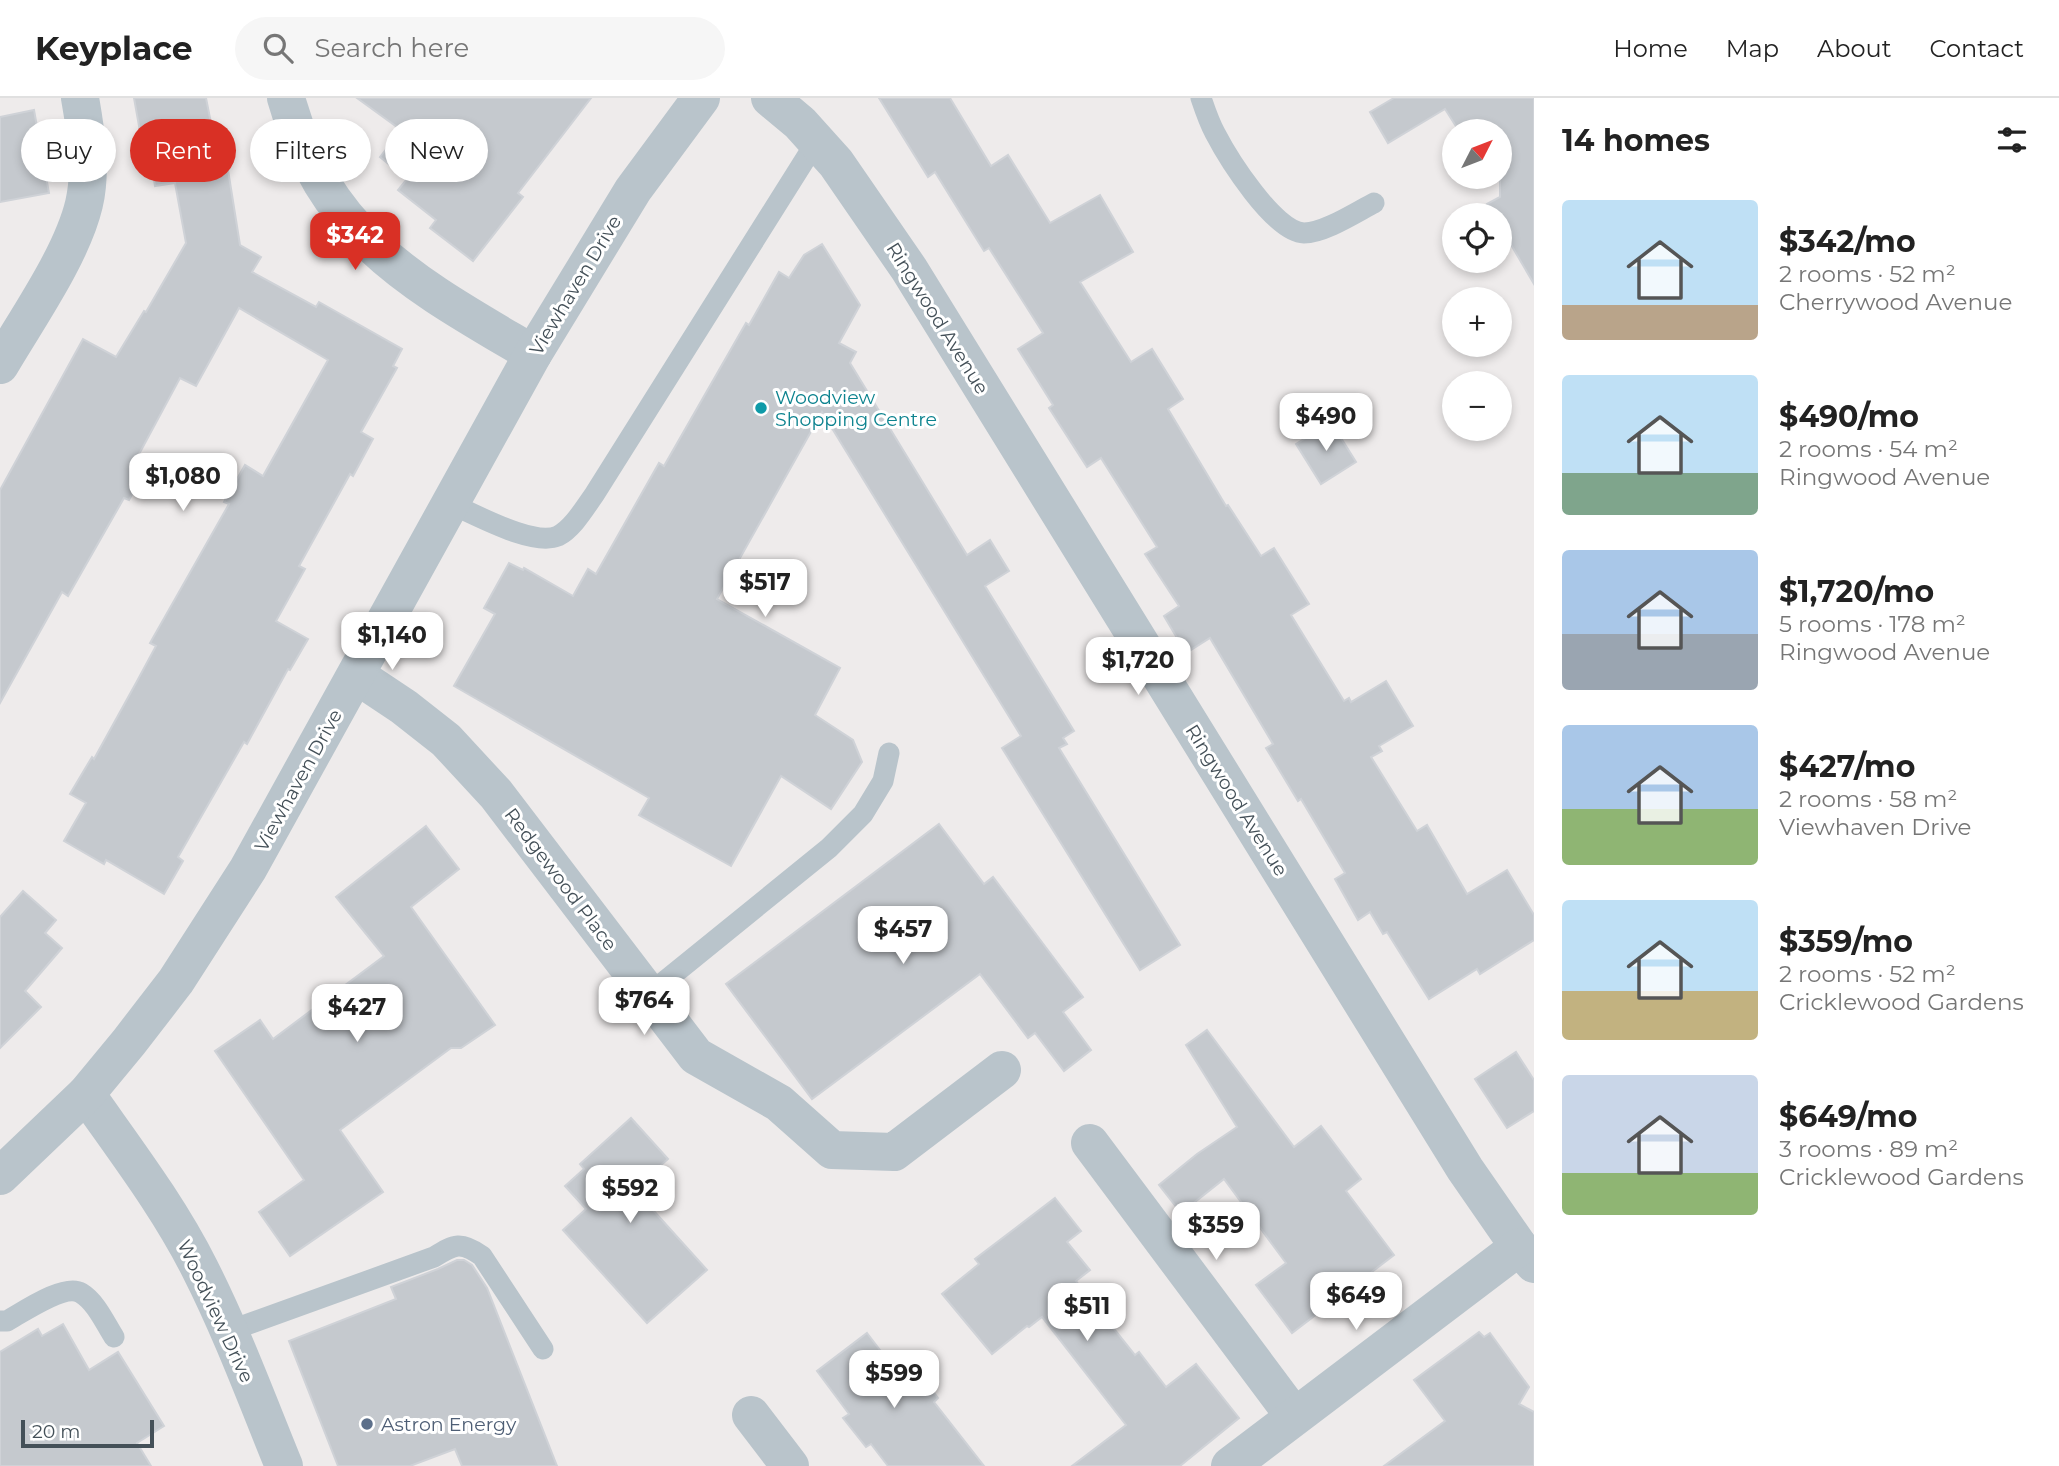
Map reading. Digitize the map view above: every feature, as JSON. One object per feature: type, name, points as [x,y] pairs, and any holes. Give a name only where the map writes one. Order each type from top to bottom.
[{"type":"street","points":[[0,365],[69,246],[84,204],[86,134],[80,98]]},
{"type":"street","points":[[286,98],[308,158],[338,209],[374,250],[429,292],[533,354]]},
{"type":"street","name":"Viewhaven Drive","points":[[0,1176],[86,1094],[176,981],[241,880],[533,354],[633,190],[701,98]]},
{"type":"street","name":"Ringwood Avenue","points":[[770,98],[800,123],[836,163],[909,269],[1465,1169],[1526,1256]]},
{"type":"street","name":"Redgewood Place","points":[[356,675],[404,707],[446,740],[496,794],[696,1056],[779,1103],[832,1150],[894,1152],[1002,1070]]},
{"type":"street","name":"Woodview Drive","points":[[86,1094],[174,1222],[200,1268],[284,1466]]},
{"type":"street","points":[[1090,1143],[1294,1416]]},
{"type":"street","points":[[1230,1466],[1294,1416],[1526,1256]]},
{"type":"street","points":[[751,1415],[790,1466]]},
{"type":"lane","points":[[1200,98],[1215,133],[1259,201],[1284,226],[1302,233],[1320,230],[1374,204]]},
{"type":"lane","points":[[451,504],[520,534],[543,538],[557,536],[569,528],[594,495],[816,142]]},
{"type":"lane","points":[[649,994],[829,848],[863,814],[884,781],[889,753]]},
{"type":"lane","points":[[229,1331],[434,1257],[452,1246],[467,1246],[482,1256],[543,1349]]},
{"type":"lane","points":[[0,1321],[7,1321],[69,1290],[80,1292],[93,1304],[114,1337]]},
{"type":"building","points":[[134,98],[206,98],[210,119],[138,119]]},
{"type":"building","points":[[357,98],[591,98],[518,193],[523,197],[473,261],[430,228],[436,220],[398,190],[405,182],[488,182],[488,119],[386,119]]},
{"type":"building","points":[[879,98],[950,98],[991,166],[1008,155],[1050,223],[1100,195],[1133,252],[1080,282],[1131,362],[1152,349],[1183,399],[1168,409],[1226,506],[1228,505],[1261,556],[1274,548],[1309,604],[1291,615],[1344,701],[1349,698],[1351,702],[1386,681],[1413,726],[1379,746],[1382,751],[1371,757],[1417,831],[1427,825],[1467,894],[1507,870],[1534,915],[1534,940],[1480,974],[1477,969],[1429,999],[1387,932],[1383,934],[1370,912],[1358,920],[1335,879],[1345,873],[1301,799],[1298,801],[1266,748],[1273,744],[1210,638],[1186,653],[1164,616],[1179,606],[1145,554],[1157,547],[1101,458],[1087,467],[1049,408],[1053,405],[1018,349],[1043,333],[989,248],[984,251],[935,172],[928,177]]},
{"type":"building","points":[[1394,98],[1534,98],[1534,284],[1512,246],[1512,203],[1489,203],[1500,197],[1500,189],[1512,189],[1512,119],[1451,119],[1445,109],[1388,143],[1370,112]]},
{"type":"building","points":[[34,110],[36,119],[21,119],[21,182],[47,182],[49,193],[0,202],[0,117]]},
{"type":"building","points":[[154,182],[230,182],[240,245],[261,257],[252,272],[316,307],[319,302],[402,349],[393,366],[397,368],[361,432],[373,439],[353,476],[350,474],[299,566],[305,569],[276,621],[308,639],[290,670],[288,669],[247,744],[244,742],[178,857],[183,861],[164,894],[106,860],[104,864],[64,841],[86,803],[70,794],[92,757],[94,759],[156,646],[150,643],[229,504],[224,502],[245,465],[263,476],[328,360],[239,308],[196,386],[180,378],[138,456],[150,462],[129,500],[124,498],[68,596],[62,592],[0,703],[0,490],[83,339],[116,357],[186,243],[175,183],[155,186]]},
{"type":"building","points":[[822,244],[860,305],[839,343],[856,352],[850,363],[967,555],[990,540],[1009,571],[985,586],[1074,731],[1063,738],[1067,744],[1059,748],[1180,945],[1140,970],[1002,748],[1021,736],[822,412],[717,599],[840,668],[815,715],[853,740],[862,762],[831,809],[781,776],[731,866],[639,815],[649,798],[454,686],[495,614],[484,608],[509,563],[523,570],[524,568],[573,596],[588,569],[596,574],[659,463],[664,466],[746,323],[749,325],[779,272],[789,278],[804,255]]},
{"type":"building","points":[[1331,422],[1356,462],[1321,484],[1296,444]]},
{"type":"building","points":[[939,824],[984,884],[993,877],[1083,997],[1063,1012],[1091,1050],[1064,1071],[1035,1033],[1028,1038],[980,974],[812,1099],[726,984]]},
{"type":"building","points":[[426,826],[459,869],[411,907],[495,1025],[461,1048],[451,1048],[340,1130],[383,1192],[290,1256],[259,1212],[304,1180],[215,1051],[260,1020],[273,1039],[384,956],[336,897]]},
{"type":"building","points":[[23,891],[56,920],[45,933],[62,948],[25,991],[41,1007],[0,1048],[0,917]]},
{"type":"building","points":[[1207,1030],[1294,1147],[1321,1126],[1361,1179],[1346,1191],[1394,1255],[1292,1333],[1256,1285],[1286,1263],[1224,1179],[1181,1213],[1159,1185],[1197,1154],[1237,1127],[1186,1045]]},
{"type":"building","points":[[1516,1052],[1534,1080],[1534,1111],[1507,1128],[1475,1079]]},
{"type":"building","points":[[631,1118],[668,1159],[634,1189],[707,1270],[647,1323],[563,1230],[586,1209],[565,1186],[584,1169],[580,1164]]},
{"type":"building","points":[[1055,1198],[1081,1231],[1067,1242],[1090,1270],[1076,1281],[1135,1355],[1139,1352],[1166,1387],[1196,1364],[1239,1418],[1180,1466],[1072,1466],[1126,1425],[1042,1317],[992,1354],[942,1294],[979,1264],[975,1259]]},
{"type":"building","points":[[457,1260],[464,1260],[472,1265],[487,1288],[557,1466],[462,1466],[455,1449],[410,1466],[338,1466],[289,1341],[396,1299],[391,1287]]},
{"type":"building","points":[[63,1324],[89,1370],[118,1352],[164,1426],[137,1443],[151,1466],[0,1466],[0,1352],[38,1329],[42,1336]]},
{"type":"building","points":[[1479,1332],[1484,1337],[1490,1333],[1529,1387],[1519,1404],[1534,1412],[1534,1466],[1384,1466],[1445,1421],[1414,1380]]},
{"type":"building","points":[[867,1333],[899,1375],[912,1365],[938,1398],[934,1402],[984,1466],[888,1466],[871,1444],[866,1447],[843,1418],[849,1414],[817,1371]]},
{"type":"place","name":"Woodview Shopping Centre","points":[[761,408]]},
{"type":"place","name":"Astron Energy","points":[[367,1424]]}]
